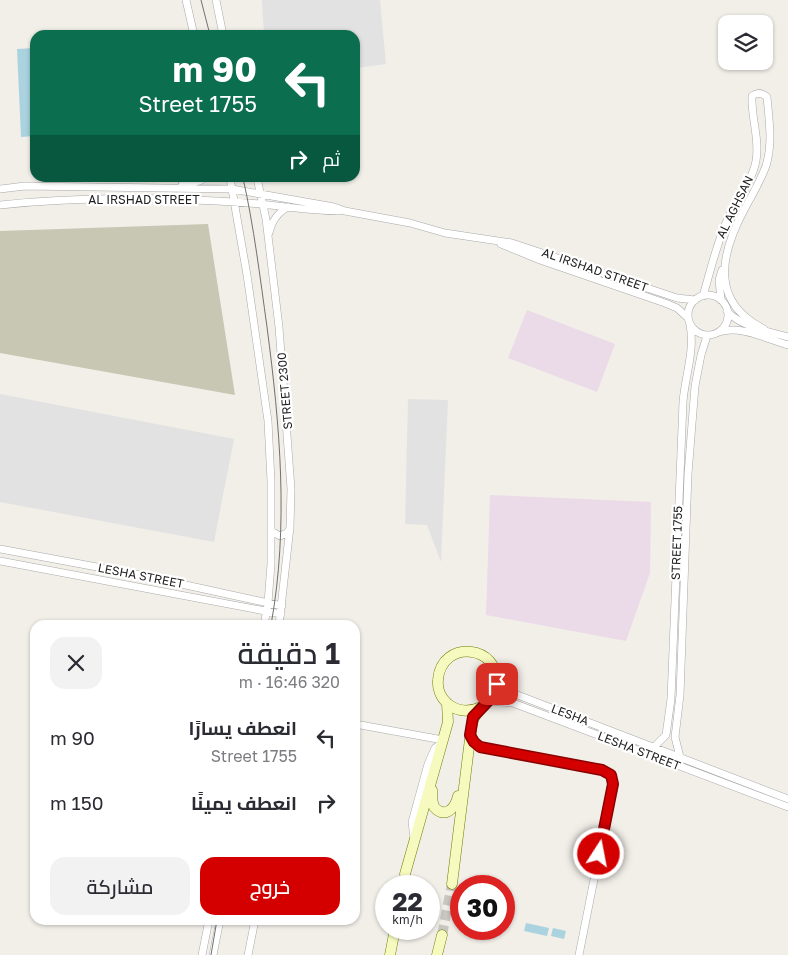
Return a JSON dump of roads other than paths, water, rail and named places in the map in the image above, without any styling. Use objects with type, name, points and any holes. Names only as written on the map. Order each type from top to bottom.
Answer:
[{"type":"street","points":[[186,0],[193,30]]},
{"type":"street","points":[[216,0],[221,30]]},
{"type":"street","name":"AL AGHSAN","points":[[703,296],[720,237],[746,188],[755,164],[757,144],[752,96],[762,94],[767,97],[771,142],[758,187],[743,211],[731,240],[724,271],[725,281],[732,301],[746,318],[764,329]]},
{"type":"street","name":"AL IRSHAD STREET","points":[[170,187],[193,182]]},
{"type":"street","name":"STREET 2300","points":[[231,182],[248,275],[268,421],[272,481],[268,603]]},
{"type":"street","name":"STREET 2300","points":[[258,182],[263,204],[279,327],[291,489],[290,527],[282,606]]},
{"type":"street","name":"AL IRSHAD STREET","points":[[0,189],[25,186],[170,187],[232,189],[261,193],[410,223],[445,233],[524,246],[677,298],[695,300]]},
{"type":"street","name":"AL IRSHAD STREET","points":[[0,205],[63,200],[141,198],[235,202],[345,211]]},
{"type":"street","points":[[268,239],[274,219],[281,211],[288,207]]},
{"type":"street","name":"AL IRSHAD STREET","points":[[494,241],[540,260],[665,303],[676,308],[689,322]]},
{"type":"street","name":"AL AGHSAN","points":[[721,300],[719,280],[726,260]]},
{"type":"street","points":[[788,337],[739,322],[727,311],[721,300],[713,296],[703,296],[695,300],[689,308],[689,322],[699,334],[707,336],[727,330],[736,330],[788,345]]},
{"type":"street","points":[[719,332],[726,323],[727,311]]},
{"type":"street","name":"STREET 1755","points":[[651,755],[654,747],[666,735],[672,699],[684,384],[692,345],[689,322]]},
{"type":"street","name":"STREET 1755","points":[[680,757],[675,737],[680,695],[688,474],[695,386],[707,336]]},
{"type":"street","points":[[271,531],[280,536],[287,534],[290,527]]},
{"type":"street","name":"LESHA STREET","points":[[0,549],[162,580],[282,606]]},
{"type":"street","name":"LESHA STREET","points":[[0,561],[281,614]]},
{"type":"street","points":[[265,620],[268,603]]},
{"type":"street","points":[[280,620],[282,606]]},
{"type":"street","points":[[453,875],[473,717],[485,704],[495,690],[497,677],[492,664],[482,655],[470,651],[457,653],[443,663],[439,672],[439,692],[447,703],[457,709],[469,711],[485,704]]},
{"type":"street","name":"LESHA","points":[[497,677],[514,694],[788,799]]},
{"type":"street","points":[[414,838],[412,822],[448,717],[447,703]]},
{"type":"street","name":"LESHA STREET","points":[[485,704],[513,703],[788,807]]},
{"type":"street","points":[[360,725],[425,736],[440,743]]},
{"type":"street","points":[[470,735],[480,747]]},
{"type":"street","points":[[425,736],[432,742],[440,743]]},
{"type":"street","points":[[440,743],[435,769],[432,803],[436,809],[448,812],[455,806],[465,775]]},
{"type":"street","points":[[469,755],[473,749],[480,747],[602,770],[611,775],[613,784],[579,955]]},
{"type":"street","points":[[405,874],[435,769]]},
{"type":"street","points":[[202,955],[208,925]]},
{"type":"street","points":[[213,955],[219,925]]},
{"type":"street","points":[[248,955],[254,925]]},
{"type":"street","points":[[437,955],[442,935]]},
{"type":"street","points":[[390,955],[393,940]]},
{"type":"water","points":[[30,48],[30,136],[21,137],[17,49]]},
{"type":"water","points":[[526,923],[549,928],[547,936],[524,931]]},
{"type":"water","points":[[553,928],[566,931],[564,939],[551,936]]},
{"type":"tunnel","points":[[442,935],[450,894]]},
{"type":"tram line","points":[[201,0],[209,30]]},
{"type":"tram line","points":[[244,182],[254,233],[267,327],[279,439],[281,476],[280,551],[272,620]]},
{"type":"tram line","points":[[211,955],[216,925]]}]
